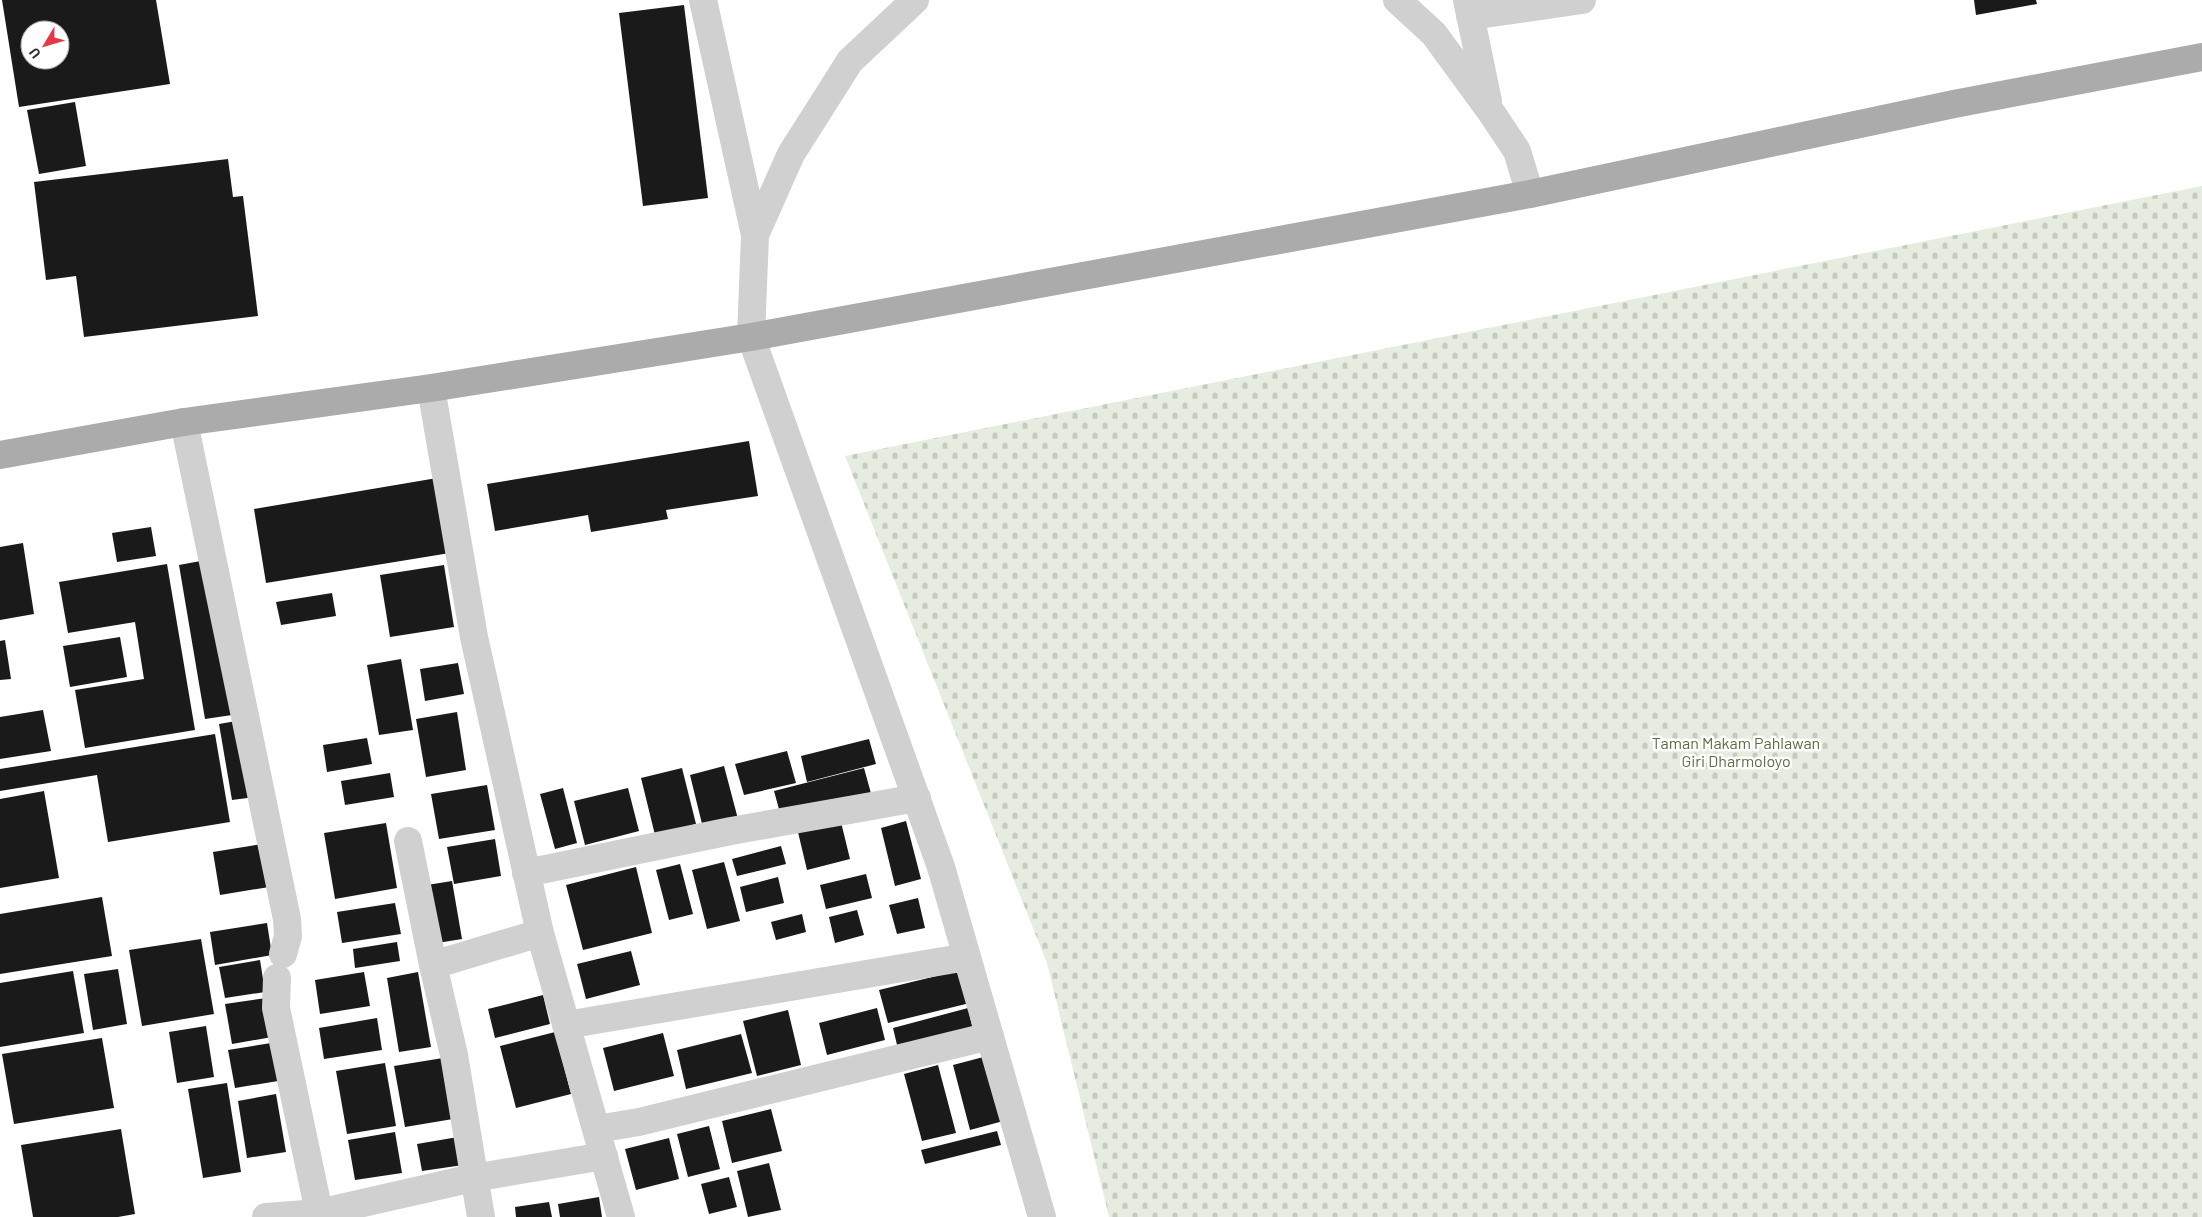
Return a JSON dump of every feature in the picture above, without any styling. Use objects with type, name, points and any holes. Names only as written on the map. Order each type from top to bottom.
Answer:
[{"type":"main road","points":[[0,455],[184,422],[431,388],[751,337],[1530,194],[1954,104],[2202,57]]},
{"type":"street","points":[[703,0],[755,235],[751,337],[941,867],[990,1036],[1036,1216]]},
{"type":"street","points":[[755,235],[791,154],[850,61],[915,0]]},
{"type":"street","points":[[1397,0],[1434,34],[1491,112],[1517,151],[1530,194]]},
{"type":"street","points":[[1491,112],[1469,8],[1582,0]]},
{"type":"street","points":[[431,388],[474,637],[526,873],[540,933],[597,1128],[620,1217]]},
{"type":"street","points":[[184,422],[287,919],[288,936],[280,966],[276,1008],[320,1215]]},
{"type":"street","points":[[526,873],[731,831],[916,798]]},
{"type":"street","points":[[408,841],[462,1100],[473,1178],[481,1217]]},
{"type":"street","points":[[433,966],[540,933]]},
{"type":"street","points":[[566,1024],[967,957]]},
{"type":"street","points":[[597,1128],[639,1122],[990,1036]]},
{"type":"street","points":[[266,1217],[320,1215],[473,1178],[604,1156]]},
{"type":"green space","name":"Taman Makam Pahlawan Giri Dharmoloyo","points":[[2202,186],[2202,1217],[1109,1217],[1047,963],[845,456]]},
{"type":"building","points":[[2,0],[156,0],[170,84],[19,107]]},
{"type":"building","points":[[1974,0],[2036,0],[2037,4],[1976,15]]},
{"type":"building","points":[[684,5],[708,198],[643,206],[619,13]]},
{"type":"building","points":[[75,102],[86,166],[39,174],[27,110]]},
{"type":"building","points":[[228,159],[233,197],[243,196],[258,316],[84,337],[76,276],[46,280],[34,182]]},
{"type":"building","points":[[749,441],[758,496],[666,510],[668,519],[591,532],[588,515],[495,531],[487,484]]},
{"type":"building","points":[[443,477],[456,552],[266,583],[254,509]]},
{"type":"building","points":[[151,527],[156,556],[117,562],[112,533]]},
{"type":"building","points":[[23,543],[34,614],[0,620],[0,547]]},
{"type":"building","points":[[206,560],[232,715],[205,719],[179,565]]},
{"type":"building","points":[[167,564],[195,730],[85,748],[75,690],[144,679],[135,622],[68,633],[59,582]]},
{"type":"building","points":[[444,565],[454,627],[390,637],[380,575]]},
{"type":"building","points":[[332,593],[336,616],[281,625],[276,602]]},
{"type":"building","points":[[120,637],[127,677],[70,687],[63,646]]},
{"type":"building","points":[[5,640],[11,679],[0,680],[0,641]]},
{"type":"building","points":[[401,659],[413,730],[379,735],[367,665]]},
{"type":"building","points":[[458,663],[464,694],[425,701],[420,669]]},
{"type":"building","points":[[43,710],[51,751],[0,759],[0,717]]},
{"type":"building","points":[[457,712],[466,770],[426,777],[416,719]]},
{"type":"building","points":[[242,720],[255,797],[232,800],[219,724]]},
{"type":"building","points":[[215,734],[230,822],[108,842],[97,775],[0,791],[0,769]]},
{"type":"building","points":[[367,738],[372,764],[327,772],[323,745]]},
{"type":"building","points":[[869,739],[876,764],[807,782],[801,756]]},
{"type":"building","points":[[787,751],[796,783],[744,795],[735,764]]},
{"type":"building","points":[[724,766],[738,819],[703,828],[690,775]]},
{"type":"building","points":[[682,768],[696,824],[655,835],[641,778]]},
{"type":"building","points":[[864,768],[872,797],[782,820],[774,791]]},
{"type":"building","points":[[390,773],[394,797],[345,805],[341,781]]},
{"type":"building","points":[[487,785],[495,830],[439,839],[431,794]]},
{"type":"building","points":[[563,788],[577,843],[555,849],[540,794]]},
{"type":"building","points":[[628,788],[639,831],[585,845],[574,801]]},
{"type":"building","points":[[44,791],[59,878],[0,888],[0,799]]},
{"type":"building","points":[[840,818],[850,859],[807,870],[797,828]]},
{"type":"building","points":[[906,821],[921,879],[895,886],[881,828]]},
{"type":"building","points":[[386,823],[397,888],[335,899],[324,833]]},
{"type":"building","points":[[495,839],[501,876],[454,884],[447,847]]},
{"type":"building","points":[[262,844],[269,887],[220,895],[213,852]]},
{"type":"building","points":[[781,846],[786,864],[737,876],[732,859]]},
{"type":"building","points":[[724,862],[740,921],[707,929],[692,870]]},
{"type":"building","points":[[680,864],[693,914],[669,920],[656,870]]},
{"type":"building","points":[[636,867],[652,933],[583,950],[566,885]]},
{"type":"building","points":[[866,874],[872,898],[826,909],[820,885]]},
{"type":"building","points":[[778,877],[784,903],[746,912],[740,887]]},
{"type":"building","points":[[452,881],[462,939],[431,944],[421,886]]},
{"type":"building","points":[[102,897],[112,956],[0,974],[0,914]]},
{"type":"building","points":[[918,898],[925,928],[897,934],[889,905]]},
{"type":"building","points":[[395,903],[401,934],[342,943],[337,912]]},
{"type":"building","points":[[857,910],[864,935],[835,943],[829,917]]},
{"type":"building","points":[[802,914],[806,932],[776,940],[771,922]]},
{"type":"building","points":[[267,923],[272,955],[215,965],[210,932]]},
{"type":"building","points":[[201,939],[214,1014],[142,1026],[129,950]]},
{"type":"building","points":[[397,942],[400,961],[355,968],[353,949]]},
{"type":"building","points":[[631,951],[640,985],[586,999],[577,964]]},
{"type":"building","points":[[260,960],[265,992],[225,998],[219,967]]},
{"type":"building","points":[[118,969],[127,1024],[93,1030],[84,974]]},
{"type":"building","points":[[961,970],[970,1003],[888,1023],[879,990]]},
{"type":"building","points":[[73,971],[84,1033],[0,1047],[0,983]]},
{"type":"building","points":[[364,972],[370,1006],[320,1014],[315,980]]},
{"type":"building","points":[[418,972],[431,1047],[399,1052],[387,978]]},
{"type":"building","points":[[543,995],[550,1024],[495,1038],[488,1009]]},
{"type":"building","points":[[266,998],[272,1037],[232,1044],[225,1004]]},
{"type":"building","points":[[877,1008],[885,1040],[827,1055],[819,1023]]},
{"type":"building","points":[[968,1008],[973,1030],[898,1049],[893,1028]]},
{"type":"building","points":[[788,1010],[801,1065],[757,1076],[743,1021]]},
{"type":"building","points":[[377,1018],[382,1050],[324,1059],[319,1028]]},
{"type":"building","points":[[206,1026],[214,1077],[177,1083],[169,1032]]},
{"type":"building","points":[[555,1032],[571,1094],[516,1108],[500,1046]]},
{"type":"building","points":[[663,1033],[674,1076],[614,1091],[603,1048]]},
{"type":"building","points":[[741,1034],[752,1073],[686,1089],[677,1050]]},
{"type":"building","points":[[102,1038],[114,1108],[14,1124],[2,1054]]},
{"type":"building","points":[[271,1043],[278,1081],[235,1088],[228,1050]]},
{"type":"building","points":[[991,1055],[1007,1120],[970,1130],[953,1065]]},
{"type":"building","points":[[449,1057],[459,1118],[405,1127],[394,1066]]},
{"type":"building","points":[[385,1063],[396,1126],[347,1134],[336,1071]]},
{"type":"building","points":[[938,1065],[956,1133],[922,1141],[904,1074]]},
{"type":"building","points":[[227,1083],[241,1172],[203,1178],[188,1089]]},
{"type":"building","points":[[276,1094],[286,1152],[247,1158],[238,1101]]},
{"type":"building","points":[[771,1109],[782,1151],[732,1163],[722,1121]]},
{"type":"building","points":[[709,1126],[720,1169],[688,1177],[677,1134]]},
{"type":"building","points":[[121,1129],[135,1214],[118,1217],[33,1217],[21,1145]]},
{"type":"building","points":[[997,1131],[1001,1145],[925,1164],[921,1150]]},
{"type":"building","points":[[395,1132],[402,1173],[355,1180],[348,1140]]},
{"type":"building","points":[[458,1137],[463,1165],[422,1171],[417,1144]]},
{"type":"building","points":[[669,1138],[679,1179],[636,1190],[625,1149]]},
{"type":"building","points":[[769,1163],[781,1210],[748,1217],[737,1171]]},
{"type":"building","points":[[729,1177],[737,1207],[709,1214],[701,1184]]},
{"type":"building","points":[[599,1197],[602,1217],[560,1217],[558,1204]]},
{"type":"building","points":[[549,1202],[552,1217],[516,1217],[515,1207]]}]
